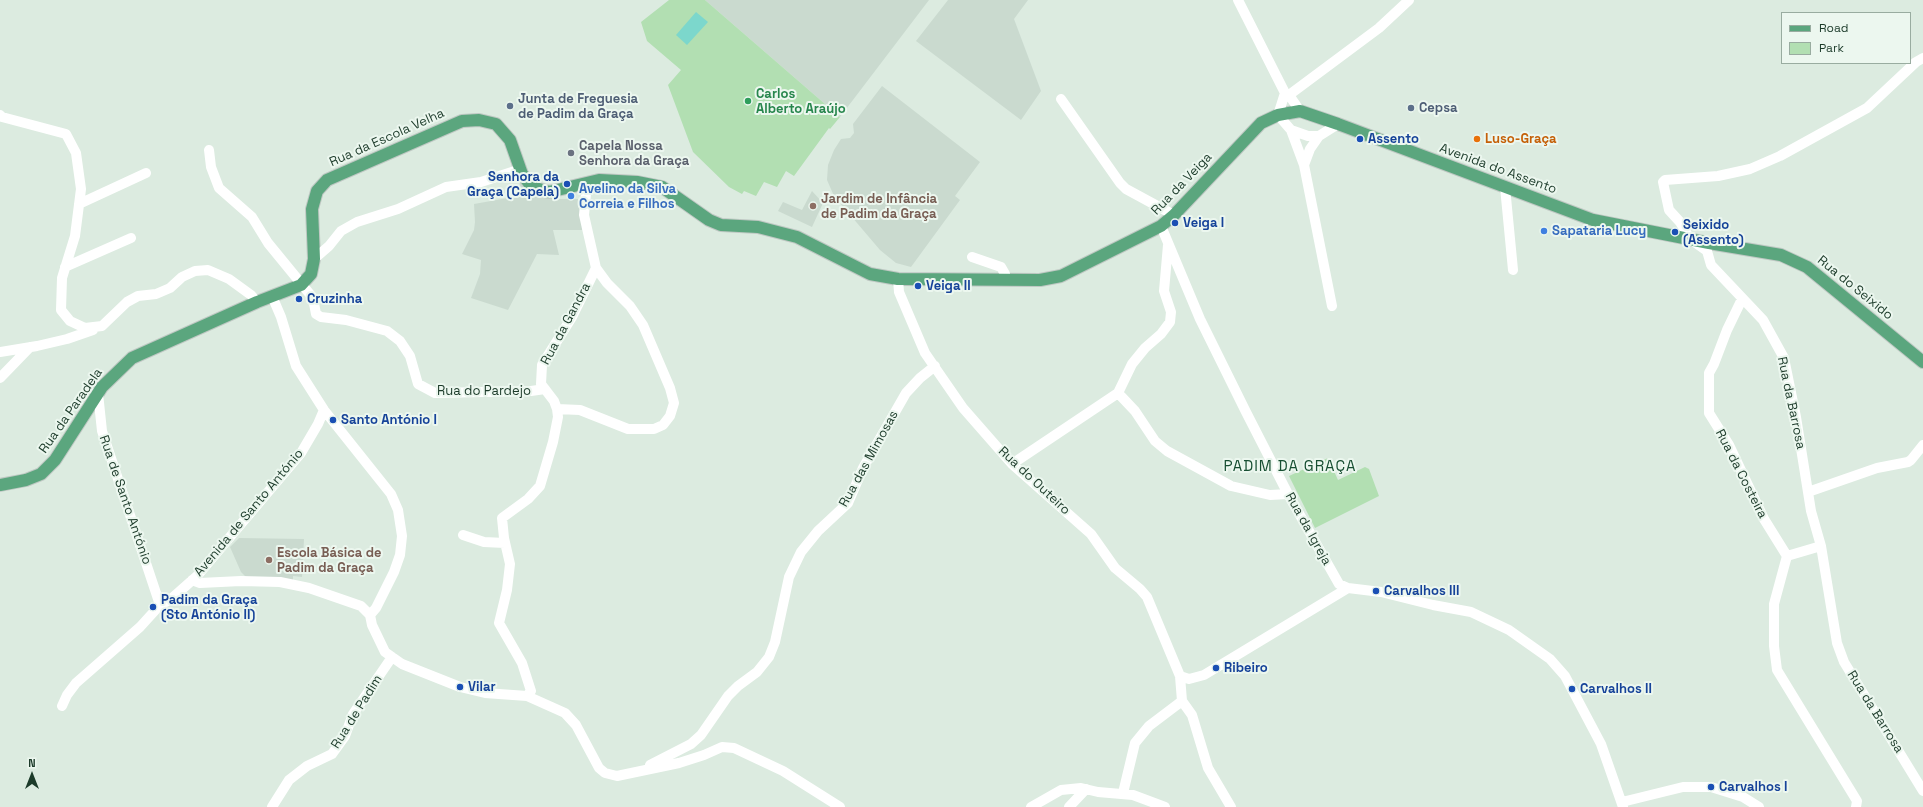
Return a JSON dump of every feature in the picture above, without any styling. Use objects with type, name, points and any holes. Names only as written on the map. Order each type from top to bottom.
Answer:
[{"type":"main road","name":"Avenida do Assento","points":[[1300,111],[1593,220],[1690,239]]},
{"type":"main road","name":"Rua da Veiga","points":[[587,183],[599,180],[637,182],[662,187],[709,220],[721,225],[758,227],[797,237],[870,274],[898,278],[1040,280],[1061,276],[1161,226],[1174,215],[1261,123],[1278,115],[1300,111]]},
{"type":"main road","name":"Rua da Escola Velha","points":[[301,285],[311,274],[314,259],[312,208],[317,191],[327,180],[462,121],[479,120],[496,124],[510,140],[521,169],[532,187],[549,192],[587,183]]},
{"type":"main road","name":"Rua do Seixido","points":[[1690,239],[1781,255],[1807,267],[1923,362]]},
{"type":"main road","name":"Rua da Paradela","points":[[0,485],[26,480],[41,474],[55,460],[98,394],[114,374],[132,358],[257,302],[301,285]]},
{"type":"street","points":[[1238,0],[1287,94],[1300,111]]},
{"type":"street","points":[[1332,306],[1304,164],[1291,130],[1278,115],[1287,94],[1379,28],[1409,0]]},
{"type":"street","name":"Rua da Barrosa","points":[[1923,58],[1916,62],[1867,108],[1780,156],[1750,169],[1718,176],[1665,180],[1663,182],[1663,189],[1670,210],[1680,222],[1690,239],[1707,251],[1711,265],[1763,320],[1784,358],[1837,643],[1844,662],[1923,791]]},
{"type":"street","points":[[1061,99],[1120,183],[1126,189],[1174,215]]},
{"type":"street","points":[[0,115],[2,118],[66,134],[76,153],[81,189],[75,236],[62,278],[61,310],[70,321],[85,328],[102,326]]},
{"type":"street","points":[[1304,164],[1310,149],[1319,136],[1338,124]]},
{"type":"street","points":[[1291,130],[1308,136],[1319,136]]},
{"type":"street","points":[[209,150],[211,167],[219,188],[252,217],[268,243],[301,285]]},
{"type":"street","points":[[314,259],[329,246],[341,231],[356,222],[398,208],[446,187],[481,182],[521,169]]},
{"type":"street","points":[[79,204],[146,173]]},
{"type":"street","name":"Rua da Gandra","points":[[557,409],[554,401],[541,384],[542,365],[572,317],[596,268],[584,215],[587,183]]},
{"type":"street","points":[[1505,187],[1513,270]]},
{"type":"street","name":"Rua da Igreja","points":[[1161,226],[1200,319],[1288,494],[1339,584],[1348,588]]},
{"type":"street","points":[[65,267],[131,238]]},
{"type":"street","points":[[1012,464],[1118,393],[1132,364],[1144,348],[1161,334],[1170,322],[1171,312],[1164,291],[1168,243]]},
{"type":"street","points":[[972,258],[1001,267],[1005,274],[1006,280]]},
{"type":"street","points":[[527,696],[531,691],[522,663],[499,623],[507,590],[510,564],[505,543],[502,518],[528,499],[540,486],[553,442],[558,417],[557,409],[580,410],[628,429],[654,429],[664,425],[670,416],[674,403],[670,388],[643,325],[630,306],[607,284],[596,268]]},
{"type":"street","points":[[0,352],[67,339],[102,326],[127,302],[138,296],[156,294],[170,288],[182,277],[195,271],[208,270],[229,279],[251,295],[257,302]]},
{"type":"street","name":"Rua do Outeiro","points":[[898,278],[899,292],[919,334],[925,353],[963,408],[1012,464],[1092,534],[1115,568],[1144,593],[1153,609],[1180,676],[1182,701]]},
{"type":"street","name":"Rua do Pardejo","points":[[301,285],[313,298],[316,314],[321,317],[346,320],[387,331],[400,342],[410,356],[418,384],[435,392],[531,391],[545,389]]},
{"type":"street","points":[[272,296],[281,317],[296,366],[324,410],[391,494],[398,510],[402,536],[400,554],[394,572],[380,597],[376,608],[370,615]]},
{"type":"street","name":"Rua da Costeira","points":[[1742,299],[1726,330],[1714,364],[1709,373],[1709,413],[1729,446],[1764,519],[1787,556]]},
{"type":"street","points":[[0,378],[30,347]]},
{"type":"street","name":"Rua das Mimosas","points":[[639,771],[691,744],[701,735],[728,696],[738,686],[757,672],[769,657],[775,642],[789,576],[801,552],[818,531],[848,503],[863,468],[906,393],[920,378],[935,366]]},
{"type":"street","points":[[1118,393],[1135,411],[1154,441],[1167,451],[1231,486],[1270,495],[1288,494]]},
{"type":"street","name":"Rua de Santo António","points":[[98,394],[102,431],[160,605]]},
{"type":"street","name":"Avenida de Santo António","points":[[62,706],[67,694],[76,683],[140,627],[160,605],[171,599],[192,580],[301,453],[318,424],[324,410]]},
{"type":"street","points":[[1808,492],[1876,468],[1908,462],[1923,445]]},
{"type":"street","points":[[464,535],[484,542],[505,543]]},
{"type":"street","points":[[1820,546],[1787,556],[1774,604],[1774,646],[1777,670],[1796,704],[1857,801],[1856,807]]},
{"type":"street","points":[[192,580],[200,583],[241,581],[280,582],[309,588],[361,606],[370,615],[372,625],[385,652],[402,664],[460,687],[491,694],[527,696],[565,713],[576,725],[598,768],[605,773],[617,776],[679,763],[704,755],[722,747],[734,748],[783,771],[840,807]]},
{"type":"street","points":[[1180,676],[1189,679],[1204,675],[1348,588],[1381,592],[1433,605],[1471,612],[1509,630],[1550,659],[1565,676],[1601,744],[1622,804],[1683,787],[1711,787],[1743,797],[1759,807]]},
{"type":"street","name":"Rua de Padim","points":[[272,807],[289,780],[307,766],[332,754],[345,736],[353,714],[392,657]]},
{"type":"street","points":[[1122,793],[1135,743],[1149,726],[1182,701],[1192,715],[1208,768],[1231,807]]},
{"type":"street","points":[[1069,807],[1086,789]]},
{"type":"street","points":[[1031,807],[1061,790],[1086,789],[1098,792],[1133,795],[1165,807]]},
{"type":"shaded area","points":[[705,0],[929,0],[840,117]]},
{"type":"shaded area","points":[[948,0],[1028,0],[1014,19],[1041,91],[1021,120],[916,41]]},
{"type":"shaded area","points":[[882,86],[980,162],[955,196],[960,200],[911,267],[896,263],[880,250],[834,196],[827,180],[828,165],[834,150],[841,139],[850,138],[854,133],[853,124]]},
{"type":"shaded area","points":[[520,179],[558,199],[581,199],[582,230],[553,230],[559,255],[537,254],[508,310],[471,298],[480,274],[481,260],[462,254],[474,230],[474,204],[519,196]]},
{"type":"shaded area","name":"Jardim de Infância de Padim da Graça","points":[[812,191],[823,203],[812,227],[778,211],[783,202],[802,210]]},
{"type":"shaded area","name":"Escola Básica de Padim da Graça","points":[[239,538],[304,539],[302,577],[293,576],[293,581],[249,578],[245,576],[241,572],[230,547]]},
{"type":"green space","name":"Carlos Alberto Araújo","points":[[669,0],[705,0],[840,117],[830,129],[829,128],[794,176],[786,171],[777,187],[764,182],[756,196],[744,191],[742,194],[729,187],[693,152],[668,85],[681,70],[647,41],[641,22]]},
{"type":"green space","points":[[1328,458],[1338,480],[1365,467],[1369,469],[1379,496],[1315,528],[1289,476]]},
{"type":"water","points":[[696,12],[708,22],[687,45],[676,35]]},
{"type":"place","name":"Carlos Alberto Araújo","points":[[748,101]]},
{"type":"place","name":"Junta de Freguesia de Padim da Graça","points":[[510,106]]},
{"type":"place","name":"Cepsa","points":[[1411,108]]},
{"type":"place","name":"Assento","points":[[1360,139]]},
{"type":"place","name":"Luso-Graça","points":[[1477,139]]},
{"type":"place","name":"Capela Nossa Senhora da Graça","points":[[571,153]]},
{"type":"place","name":"Senhora da Graça (Capela)","points":[[567,184]]},
{"type":"place","name":"Avelino da Silva Correia e Filhos","points":[[571,196]]},
{"type":"place","name":"Jardim de Infância de Padim da Graça","points":[[813,206]]},
{"type":"place","name":"Veiga I","points":[[1175,223]]},
{"type":"place","name":"Sapataria Lucy","points":[[1544,231]]},
{"type":"place","name":"Seixido (Assento)","points":[[1675,232]]},
{"type":"place","name":"Veiga II","points":[[918,286]]},
{"type":"place","name":"Cruzinha","points":[[299,299]]},
{"type":"place","name":"Santo António I","points":[[333,420]]},
{"type":"place","name":"Escola Básica de Padim da Graça","points":[[269,560]]},
{"type":"place","name":"Carvalhos III","points":[[1376,591]]},
{"type":"place","name":"Padim da Graça (Sto António II)","points":[[153,607]]},
{"type":"place","name":"Ribeiro","points":[[1216,668]]},
{"type":"place","name":"Vilar","points":[[460,687]]},
{"type":"place","name":"Carvalhos II","points":[[1572,689]]},
{"type":"place","name":"Carvalhos I","points":[[1711,787]]},
{"type":"district","name":"PADIM DA GRAÇA","points":[[1290,467]]}]
